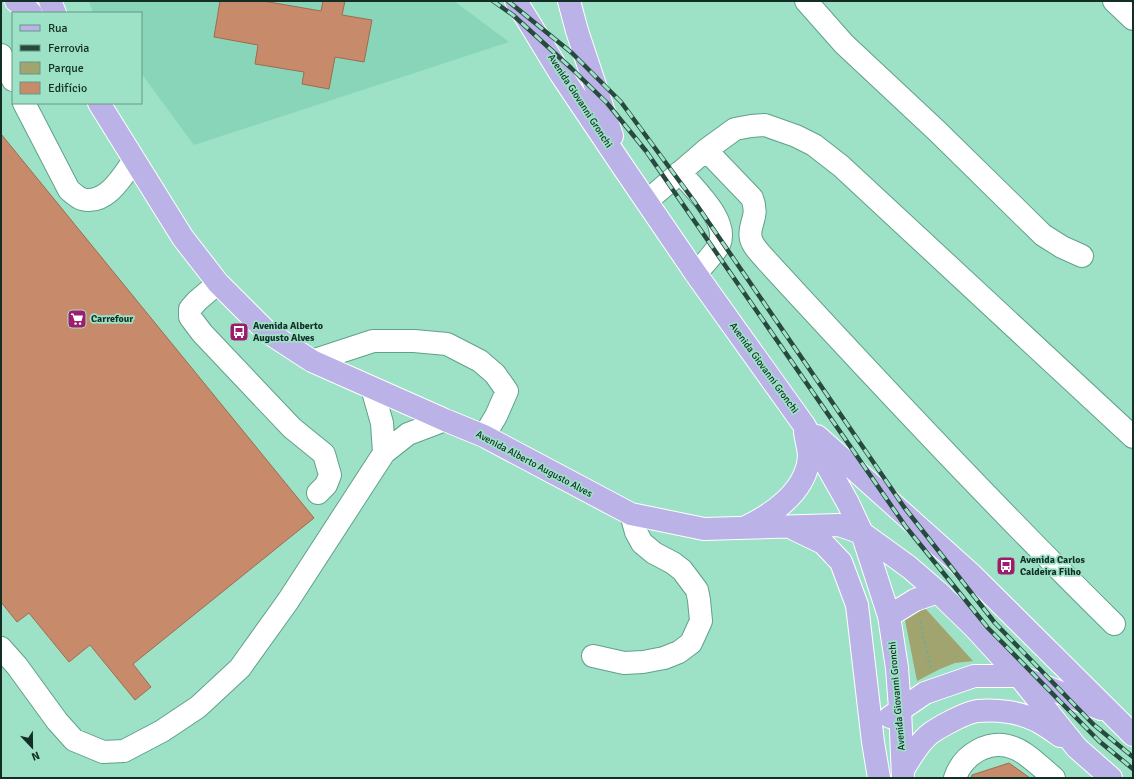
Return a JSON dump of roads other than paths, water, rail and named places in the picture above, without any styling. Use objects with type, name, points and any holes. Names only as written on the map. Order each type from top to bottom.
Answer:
[{"type":"main road","points":[[16,1],[30,12]]},
{"type":"main road","points":[[50,1],[55,12]]},
{"type":"main road","name":"Avenida Giovanni Gronchi","points":[[516,1],[560,72],[621,164],[696,274],[804,425],[848,503],[862,533],[889,616],[897,668],[903,774]]},
{"type":"main road","points":[[569,1],[577,31],[621,164]]},
{"type":"main road","name":"Avenida Alberto Augusto Alves","points":[[100,104],[183,238],[218,283],[266,331],[312,361],[484,436],[553,474],[631,514],[704,529],[839,526],[862,533]]},
{"type":"main road","points":[[741,529],[761,520],[784,502],[798,488],[804,476],[809,456],[804,425]]},
{"type":"main road","points":[[804,425],[972,576],[1133,735]]},
{"type":"main road","points":[[789,527],[823,543],[840,562],[857,605],[873,742],[879,778]]},
{"type":"main road","points":[[862,533],[909,567],[938,592],[974,627],[1019,676],[1077,748]]},
{"type":"main road","points":[[889,616],[915,600],[938,592]]},
{"type":"main road","points":[[873,742],[881,725],[900,709],[925,693],[974,676],[1019,676],[1071,698],[1108,711]]},
{"type":"main road","points":[[903,774],[915,751],[930,734],[950,722],[976,712],[998,711],[1014,713],[1037,720],[1077,748],[1111,778]]},
{"type":"lane","points":[[806,1],[844,44],[937,131],[1043,235],[1062,247],[1082,256]]},
{"type":"lane","points":[[1114,1],[1133,19]]},
{"type":"lane","points":[[1,55],[12,78]]},
{"type":"lane","points":[[25,104],[69,190],[82,199],[94,199],[108,193],[121,180],[134,160]]},
{"type":"lane","points":[[647,201],[706,150],[735,129],[765,125],[796,136],[814,145],[841,166],[1133,437]]},
{"type":"lane","points":[[706,150],[752,198],[756,213],[750,238],[754,246],[766,260],[885,390],[1032,543],[1114,624]]},
{"type":"lane","points":[[680,172],[711,209],[719,222],[721,232],[719,244],[696,274]]},
{"type":"lane","points":[[218,283],[190,309],[190,317],[202,333],[292,428],[324,454],[330,475],[326,486],[318,493]]},
{"type":"lane","points":[[312,361],[373,341],[414,341],[447,344],[480,361],[495,374],[507,391],[496,416],[484,436]]},
{"type":"lane","points":[[372,388],[382,423],[384,454]]},
{"type":"lane","points":[[1,648],[17,666],[57,721],[74,740],[103,752],[124,751],[130,748],[162,731],[198,707],[240,668],[288,601],[384,454],[408,434],[445,420]]},
{"type":"lane","points":[[593,656],[624,663],[643,662],[664,658],[679,652],[691,642],[701,621],[697,590],[682,570],[673,563],[654,554],[642,543],[636,532],[631,514]]},
{"type":"lane","points":[[955,778],[958,769],[965,760],[977,750],[1000,744],[1016,748],[1054,778]]},
{"type":"railway","points":[[493,1],[513,15],[607,103],[646,151],[906,527],[988,628],[1099,741],[1133,769]]},
{"type":"railway","points":[[508,1],[572,53],[621,102],[694,201],[904,507],[995,623],[1093,724],[1133,757]]},
{"type":"place","name":"Carrefour","points":[[77,319]]},
{"type":"place","name":"Avenida Alberto Augusto Alves","points":[[239,332]]},
{"type":"place","name":"Avenida Carlos Caldeira Filho","points":[[1006,566]]}]
